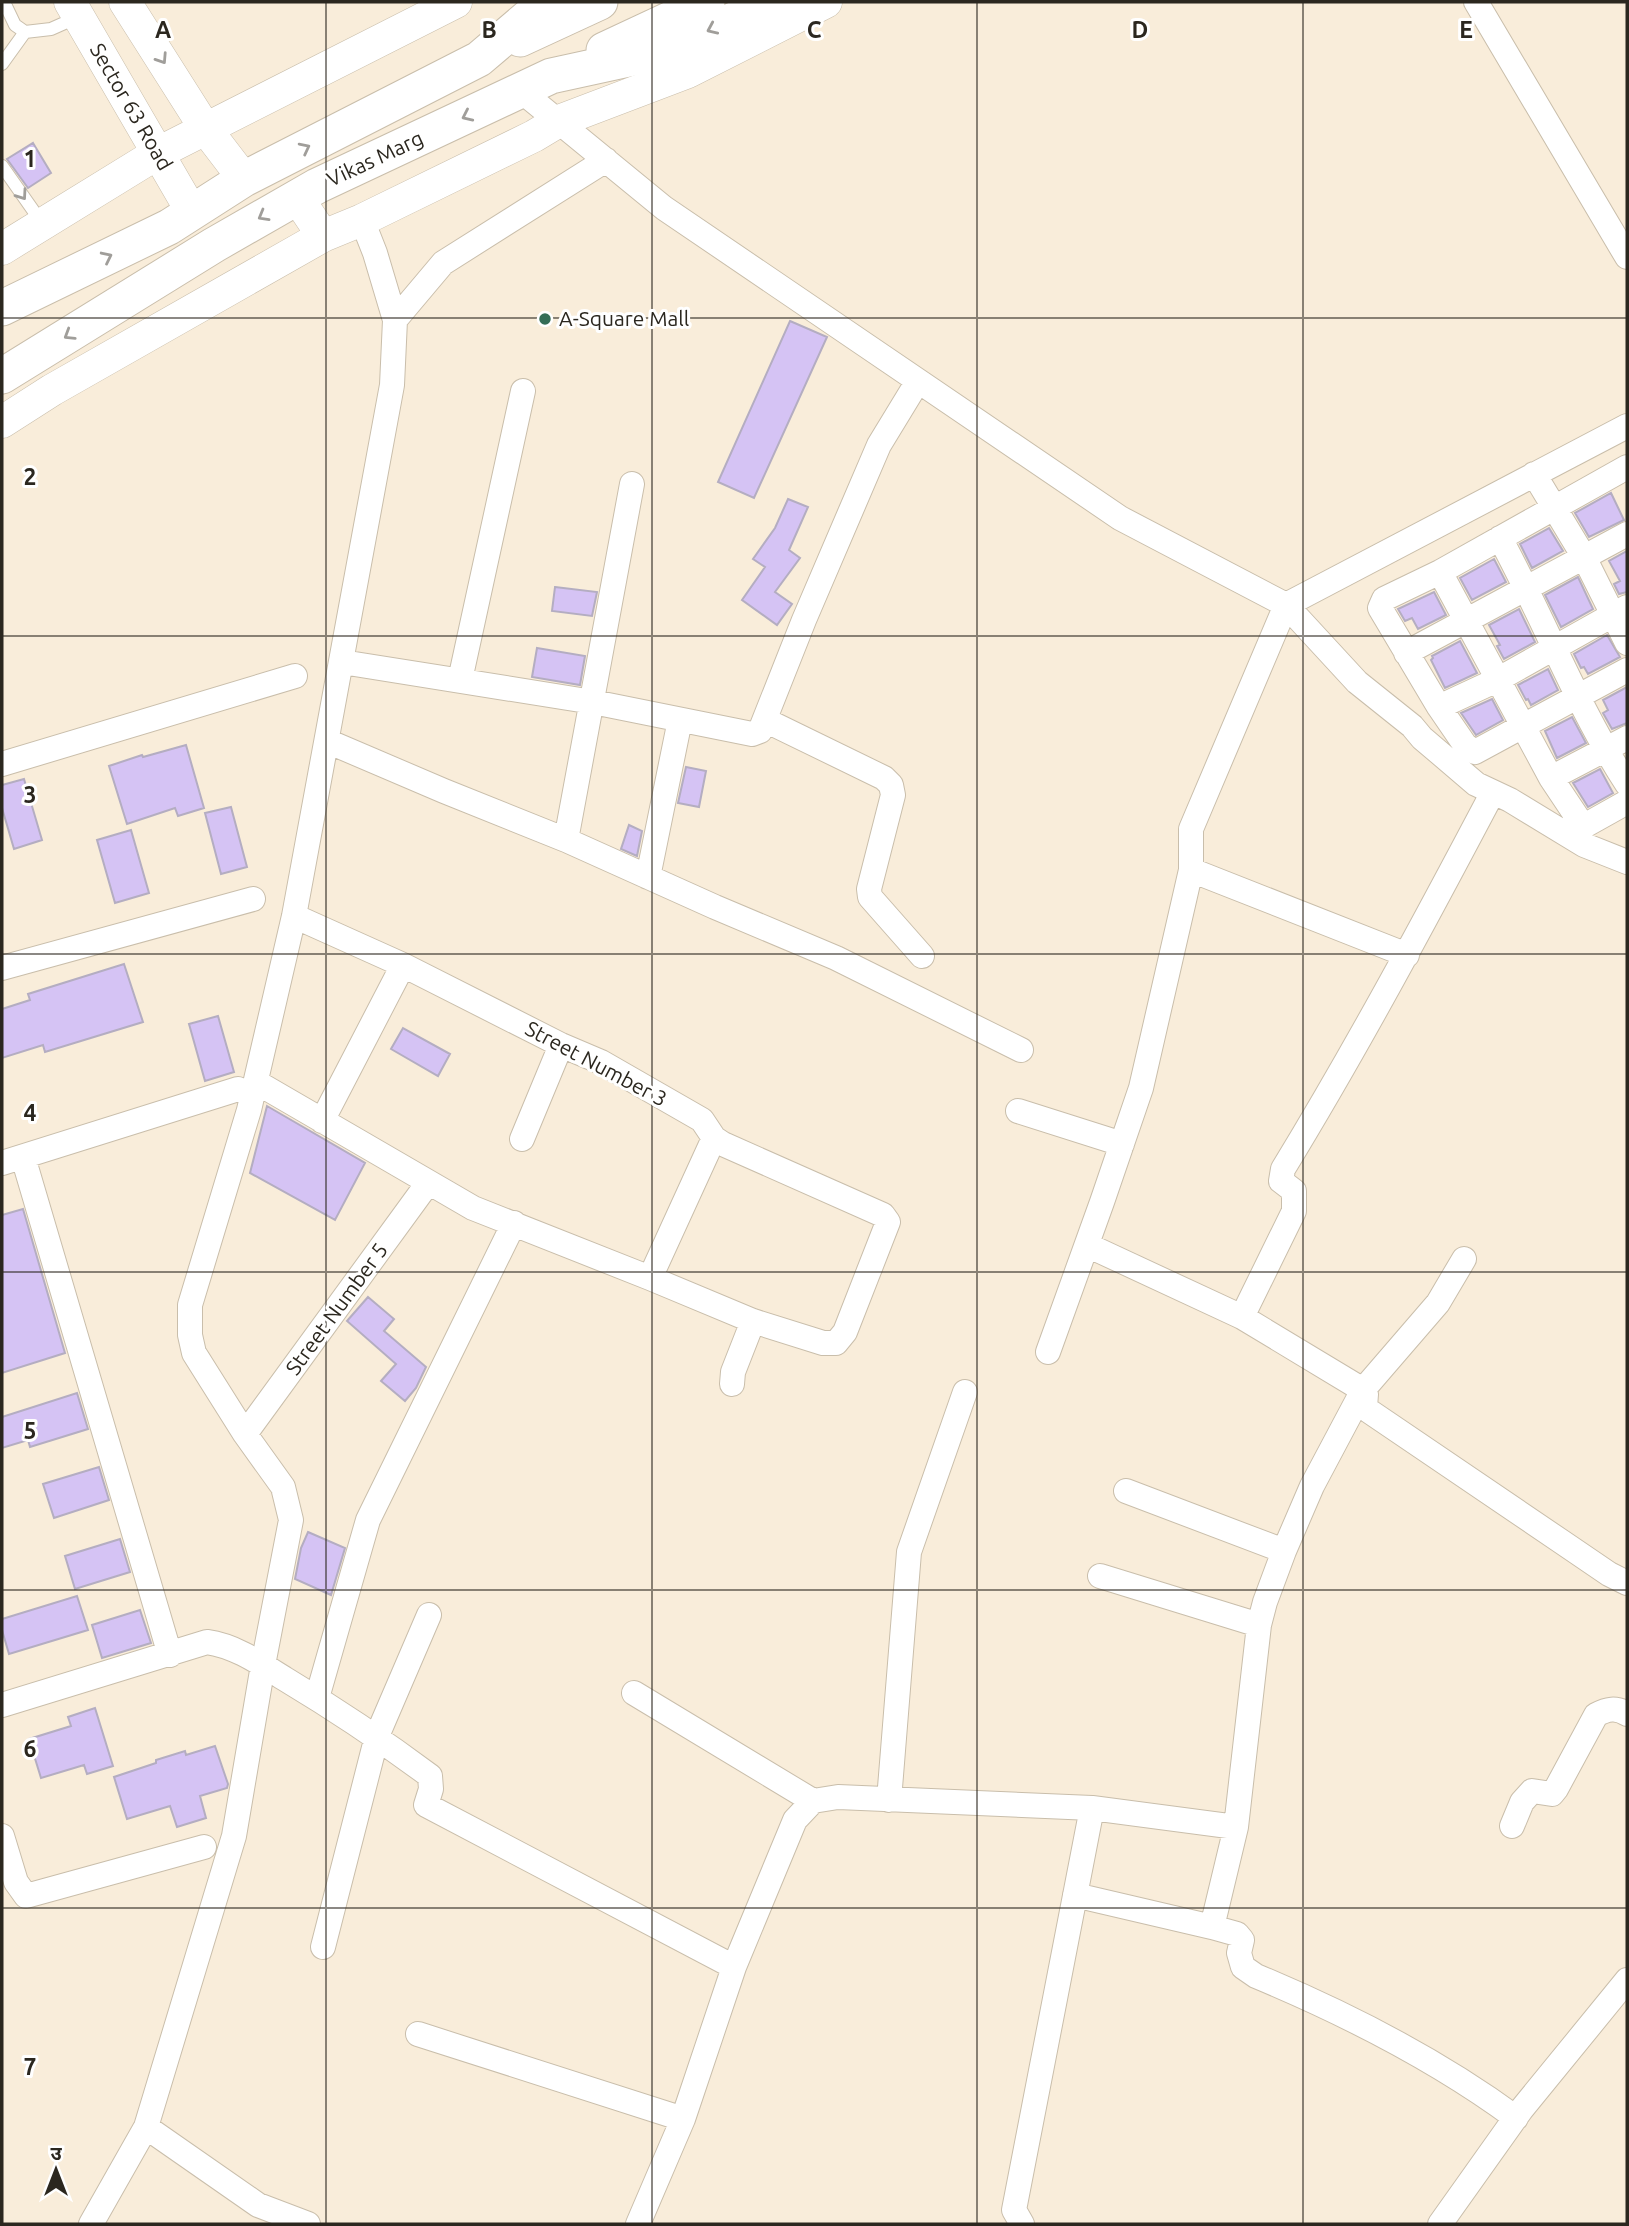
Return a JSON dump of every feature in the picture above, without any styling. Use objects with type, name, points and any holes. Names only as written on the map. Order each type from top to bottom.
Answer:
[{"type":"main road","name":"Vikas Marg","points":[[2,309],[169,227],[244,179],[479,59],[546,2]]},
{"type":"main road","points":[[479,59],[600,2]]},
{"type":"main road","points":[[535,83],[707,2]]},
{"type":"main road","name":"Vikas Marg","points":[[2,376],[297,197],[535,83],[661,52],[774,2]]},
{"type":"street","points":[[125,2],[205,128],[244,179]]},
{"type":"street","points":[[2,249],[158,153],[456,2]]},
{"type":"street","points":[[2,422],[52,390],[323,236],[362,220],[534,136],[559,121],[688,72],[826,2]]},
{"type":"street","points":[[1476,2],[1627,257]]},
{"type":"street","name":"Sector 63 Road","points":[[75,9],[192,212]]},
{"type":"street","points":[[535,83],[559,121],[664,208],[1120,518],[1286,605],[1357,682],[1412,726],[1422,738],[1476,784],[1510,800],[1584,845],[1627,862]]},
{"type":"street","points":[[395,320],[443,263],[606,160]]},
{"type":"street","points":[[297,197],[323,236]]},
{"type":"street","points":[[91,2224],[146,2127],[234,1836],[263,1665],[292,1520],[283,1487],[194,1353],[190,1335],[190,1305],[294,916],[392,385],[395,320],[362,220]]},
{"type":"street","points":[[342,662],[593,702],[752,734],[760,731],[879,445],[918,381]]},
{"type":"street","points":[[460,680],[523,391]]},
{"type":"street","points":[[1048,1352],[1140,1088],[1191,870],[1191,829],[1286,605],[1627,426]]},
{"type":"street","points":[[1534,474],[1620,611],[1627,643]]},
{"type":"street","points":[[1625,475],[1555,508],[1440,572],[1384,599],[1380,608],[1439,707],[1465,745],[1475,752],[1627,670]]},
{"type":"street","points":[[566,840],[632,484]]},
{"type":"street","points":[[1406,653],[1627,534]]},
{"type":"street","points":[[1500,538],[1605,750],[1627,784]]},
{"type":"street","points":[[1440,572],[1551,778],[1581,823],[1586,825],[1627,802]]},
{"type":"street","points":[[1439,707],[1497,680],[1620,611]]},
{"type":"street","points":[[2,764],[295,676]]},
{"type":"street","points":[[648,877],[680,720]]},
{"type":"street","points":[[765,720],[884,778],[891,785],[892,795],[869,889],[870,897],[922,956]]},
{"type":"street","points":[[1551,778],[1627,738]]},
{"type":"street","points":[[327,741],[444,792],[566,840],[836,958],[1021,1050]]},
{"type":"street","points":[[1242,1317],[1294,1211],[1294,1191],[1281,1181],[1283,1169],[1407,955],[1493,792]]},
{"type":"street","points":[[1191,870],[1407,955]]},
{"type":"street","points":[[2,968],[253,899]]},
{"type":"street","name":"Street Number 3","points":[[294,916],[403,965],[561,1045],[601,1062],[702,1120],[714,1138],[723,1144],[883,1215],[888,1222],[845,1332],[836,1343],[823,1343],[753,1321]]},
{"type":"street","points":[[322,1121],[403,965]]},
{"type":"street","points":[[522,1139],[561,1045]]},
{"type":"street","points":[[170,1655],[13,1160],[247,1085],[322,1121],[473,1208],[753,1321],[733,1372],[732,1384]]},
{"type":"street","points":[[1018,1111],[1122,1144]]},
{"type":"street","points":[[650,1278],[714,1138]]},
{"type":"street","name":"Street Number 5","points":[[246,1434],[428,1183]]},
{"type":"street","points":[[317,1698],[368,1520],[514,1223]]},
{"type":"street","points":[[1087,1245],[1242,1317],[1363,1390],[1366,1394],[1365,1407],[1369,1411],[1571,1549],[1627,1583]]},
{"type":"street","points":[[1212,1927],[1236,1827],[1259,1625],[1284,1551],[1312,1486],[1363,1390],[1438,1303],[1464,1259]]},
{"type":"street","points":[[890,1800],[909,1552],[965,1392]]},
{"type":"street","points":[[1126,1491],[1284,1551]]},
{"type":"street","points":[[1100,1576],[1259,1625]]},
{"type":"street","points":[[323,1947],[377,1736],[429,1615]]},
{"type":"street","points":[[2,1705],[208,1642],[223,1644],[263,1665],[377,1736],[430,1776],[431,1789],[426,1805],[734,1967]]},
{"type":"street","points":[[634,1693],[813,1801]]},
{"type":"street","points":[[1511,1826],[1522,1802],[1532,1791],[1552,1794],[1556,1789],[1595,1715],[1607,1709],[1621,1710],[1627,1714]]},
{"type":"street","points":[[638,2224],[682,2119],[734,1967],[795,1820],[813,1801],[838,1797],[1092,1808],[1236,1827]]},
{"type":"street","points":[[1022,2224],[1014,2210],[1092,1808]]},
{"type":"street","points":[[2,1836],[16,1882],[26,1896],[204,1847]]},
{"type":"street","points":[[1075,1895],[1237,1934],[1242,1940],[1239,1953],[1243,1967],[1256,1976],[1402,2045],[1472,2086],[1516,2118]]},
{"type":"street","points":[[1440,2224],[1516,2118],[1627,1980]]},
{"type":"street","points":[[418,2034],[682,2119]]},
{"type":"street","points":[[146,2127],[258,2205],[309,2224]]},
{"type":"lane","points":[[4,2],[15,25],[25,32],[51,29],[75,9]]},
{"type":"lane","points":[[2,64],[25,32]]},
{"type":"lane","points":[[2,166],[43,224]]},
{"type":"building","points":[[33,143],[51,173],[28,188],[7,159]]},
{"type":"building","points":[[790,321],[827,337],[754,498],[718,482]]},
{"type":"building","points":[[1611,493],[1624,520],[1589,537],[1575,513]]},
{"type":"building","points":[[788,499],[808,507],[789,550],[800,558],[775,592],[792,604],[777,625],[742,600],[765,567],[753,559],[775,528]]},
{"type":"building","points":[[1549,528],[1563,551],[1532,568],[1520,544]]},
{"type":"building","points":[[1627,551],[1627,592],[1619,594],[1614,584],[1620,581],[1609,561]]},
{"type":"building","points":[[1494,559],[1506,582],[1472,600],[1460,578]]},
{"type":"building","points":[[1578,577],[1593,609],[1561,627],[1545,595]]},
{"type":"building","points":[[555,587],[597,592],[592,616],[552,611]]},
{"type":"building","points":[[1434,592],[1446,615],[1418,629],[1412,618],[1405,621],[1398,609]]},
{"type":"building","points":[[1519,609],[1535,642],[1504,659],[1489,625]]},
{"type":"building","points":[[1607,635],[1620,657],[1588,674],[1584,667],[1581,668],[1574,654]]},
{"type":"building","points":[[1460,641],[1477,673],[1445,688],[1431,660],[1432,656]]},
{"type":"building","points":[[537,648],[585,656],[580,685],[532,677]]},
{"type":"building","points":[[1548,669],[1558,690],[1531,705],[1518,685]]},
{"type":"building","points":[[1627,687],[1627,723],[1612,729],[1603,713],[1608,710],[1603,700]]},
{"type":"building","points":[[1492,699],[1503,720],[1476,735],[1461,713]]},
{"type":"building","points":[[1572,717],[1586,743],[1557,758],[1545,731]]},
{"type":"building","points":[[186,745],[204,808],[178,816],[175,808],[127,824],[109,766]]},
{"type":"building","points":[[686,767],[706,771],[699,807],[678,803]]},
{"type":"building","points":[[1600,769],[1613,793],[1588,807],[1573,783]]},
{"type":"building","points":[[24,779],[42,840],[14,849],[2,808],[2,785]]},
{"type":"building","points":[[231,807],[247,867],[221,874],[205,813]]},
{"type":"building","points":[[629,825],[642,831],[637,856],[621,849]]},
{"type":"building","points":[[131,830],[149,893],[115,903],[97,840]]},
{"type":"building","points":[[124,964],[143,1022],[45,1052],[43,1045],[2,1058],[2,1009],[30,1000],[28,994]]},
{"type":"building","points":[[218,1016],[234,1072],[205,1081],[189,1024]]},
{"type":"building","points":[[403,1028],[450,1054],[438,1076],[391,1049]]},
{"type":"building","points":[[267,1106],[365,1163],[335,1220],[250,1173]]},
{"type":"building","points":[[23,1209],[65,1353],[2,1373],[2,1215]]},
{"type":"building","points":[[368,1297],[394,1319],[384,1331],[426,1367],[416,1388],[405,1401],[381,1381],[396,1364],[347,1321]]},
{"type":"building","points":[[77,1393],[88,1429],[30,1447],[28,1440],[2,1448],[2,1417]]},
{"type":"building","points":[[99,1467],[109,1500],[54,1518],[43,1484]]},
{"type":"building","points":[[308,1532],[345,1548],[331,1595],[295,1579],[301,1548]]},
{"type":"building","points":[[120,1539],[130,1572],[75,1589],[65,1556]]},
{"type":"building","points":[[77,1596],[88,1630],[9,1654],[2,1630],[2,1619]]},
{"type":"building","points":[[140,1610],[151,1643],[102,1658],[92,1625]]},
{"type":"building","points":[[95,1708],[113,1766],[87,1774],[84,1765],[41,1778],[29,1739],[71,1726],[68,1717]]},
{"type":"building","points":[[215,1746],[228,1784],[227,1788],[200,1796],[206,1818],[177,1827],[170,1806],[127,1819],[114,1777],[185,1751],[186,1755]]},
{"type":"place","name":"A-Square Mall","points":[[545,319]]}]
